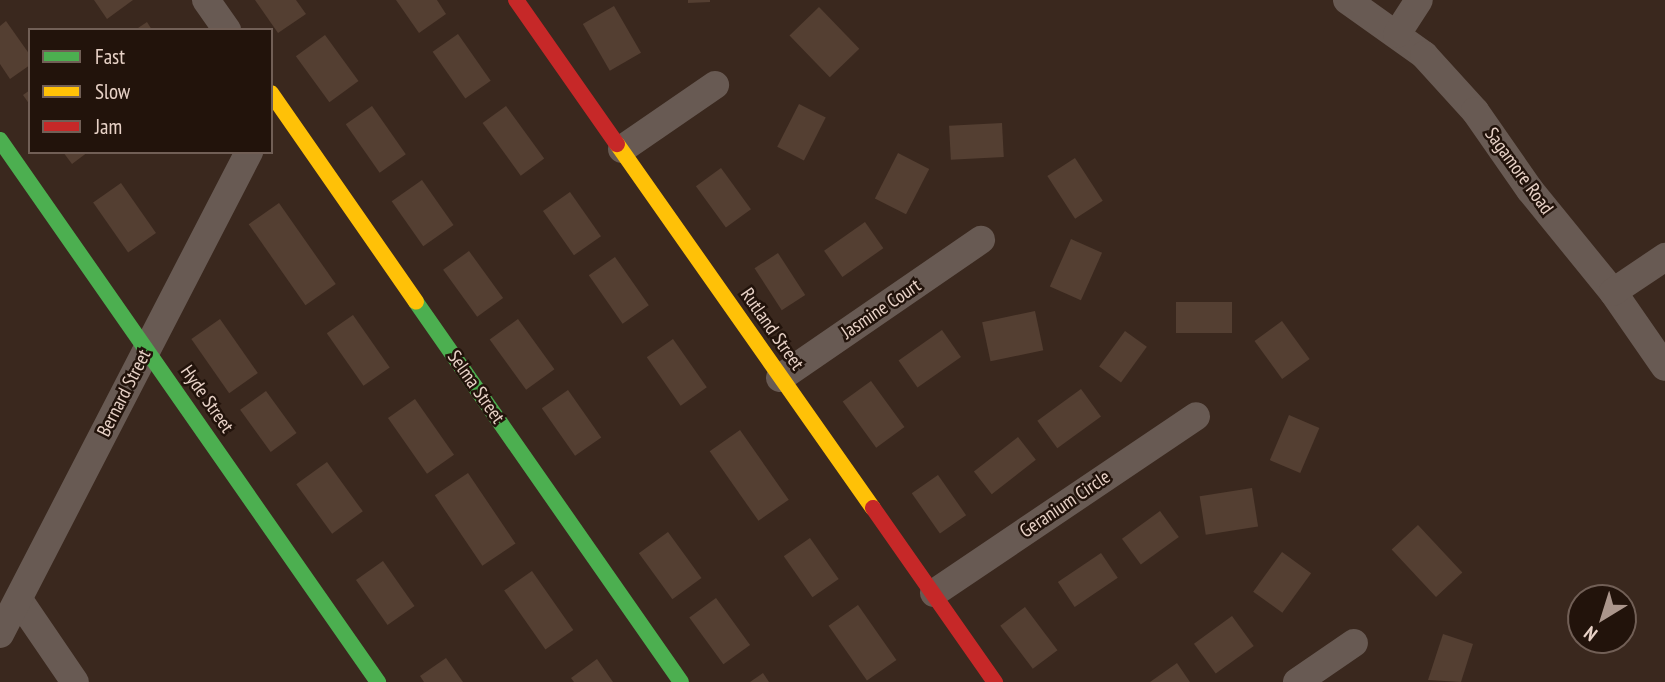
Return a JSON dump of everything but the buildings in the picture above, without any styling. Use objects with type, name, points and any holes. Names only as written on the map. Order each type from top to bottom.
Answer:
[{"type":"street","points":[[206,0],[226,28]]},
{"type":"street","name":"Rutland Street","points":[[516,0],[995,682]]},
{"type":"street","name":"Sagamore Road","points":[[1347,0],[1424,55],[1475,111],[1530,190],[1613,292],[1665,367]]},
{"type":"street","points":[[1397,34],[1419,0]]},
{"type":"street","points":[[622,149],[715,85]]},
{"type":"street","name":"Selma Street","points":[[273,101],[681,682]]},
{"type":"street","name":"Hyde Street","points":[[0,140],[379,682]]},
{"type":"street","name":"Bernard Street","points":[[0,634],[248,154]]},
{"type":"street","name":"Jasmine Court","points":[[780,377],[981,240]]},
{"type":"street","points":[[1613,292],[1665,257]]},
{"type":"street","name":"Geranium Circle","points":[[934,593],[1196,416]]},
{"type":"street","points":[[19,600],[75,682]]},
{"type":"street","points":[[1297,682],[1354,643]]},
{"type":"traffic: fast","points":[[0,140],[378,682]]},
{"type":"traffic: fast","points":[[416,302],[681,682]]},
{"type":"traffic: slow","points":[[273,96],[416,302]]},
{"type":"traffic: slow","points":[[617,144],[873,508]]},
{"type":"traffic: jam","points":[[516,0],[617,144]]},
{"type":"traffic: jam","points":[[873,508],[995,682]]}]
